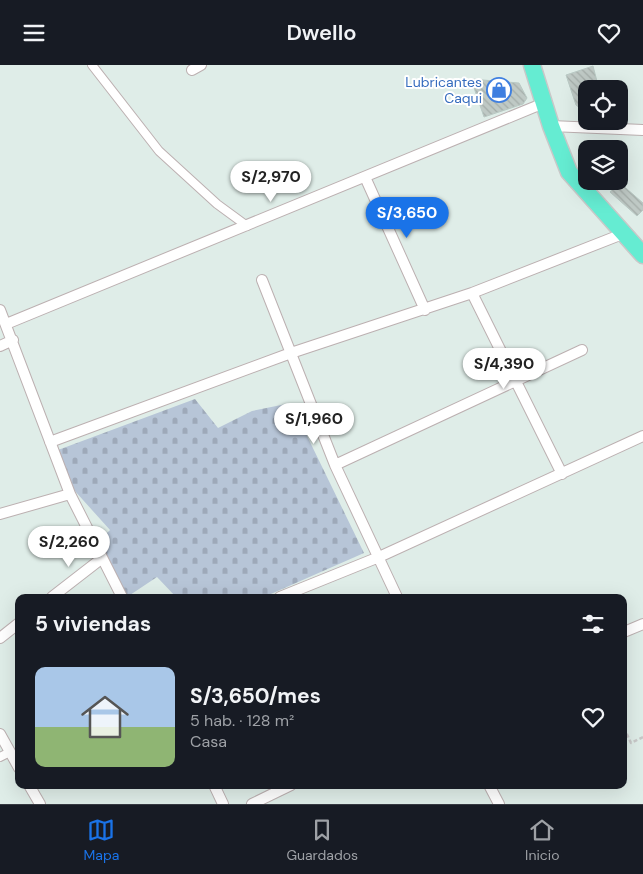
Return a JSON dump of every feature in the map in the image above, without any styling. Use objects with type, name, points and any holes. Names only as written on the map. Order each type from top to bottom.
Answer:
[{"type":"main road","points":[[532,65],[551,126],[569,171],[643,255]]},
{"type":"street","points":[[92,65],[158,151],[217,204],[246,226]]},
{"type":"street","points":[[6,324],[544,103]]},
{"type":"street","points":[[551,126],[643,130]]},
{"type":"street","points":[[365,177],[425,310]]},
{"type":"street","points":[[50,442],[291,353],[472,293],[624,233]]},
{"type":"street","points":[[262,280],[335,465],[397,594]]},
{"type":"street","points":[[472,293],[514,381],[562,474]]},
{"type":"street","points":[[0,310],[70,494],[101,559],[120,594]]},
{"type":"street","points":[[0,346],[13,341]]},
{"type":"street","points":[[335,465],[582,350]]},
{"type":"street","points":[[287,594],[379,557],[643,436]]},
{"type":"street","points":[[0,514],[70,494]]},
{"type":"street","points":[[56,594],[101,559]]},
{"type":"street","points":[[627,632],[643,624]]},
{"type":"street","points":[[0,638],[15,626]]},
{"type":"street","points":[[0,734],[5,755],[15,764]]},
{"type":"street","points":[[31,789],[40,804]]},
{"type":"street","points":[[216,789],[223,804]]},
{"type":"street","points":[[252,804],[283,789]]},
{"type":"street","points":[[492,789],[499,804]]},
{"type":"path","points":[[627,734],[631,743],[643,737]]},
{"type":"green space","points":[[195,399],[218,428],[252,411],[291,403],[364,553],[271,594],[173,594],[157,577],[132,594],[125,594],[98,542],[110,530],[74,490],[58,450]]},
{"type":"building","points":[[593,66],[597,80],[578,80],[578,107],[576,105],[566,75]]},
{"type":"building","name":"Lubricantes Caqui","points":[[471,79],[519,83],[527,98],[523,104],[484,117]]},
{"type":"building","points":[[612,190],[628,190],[643,203],[643,210],[637,216],[610,192]]},
{"type":"place","name":"Lubricantes Caqui","points":[[499,90]]}]
